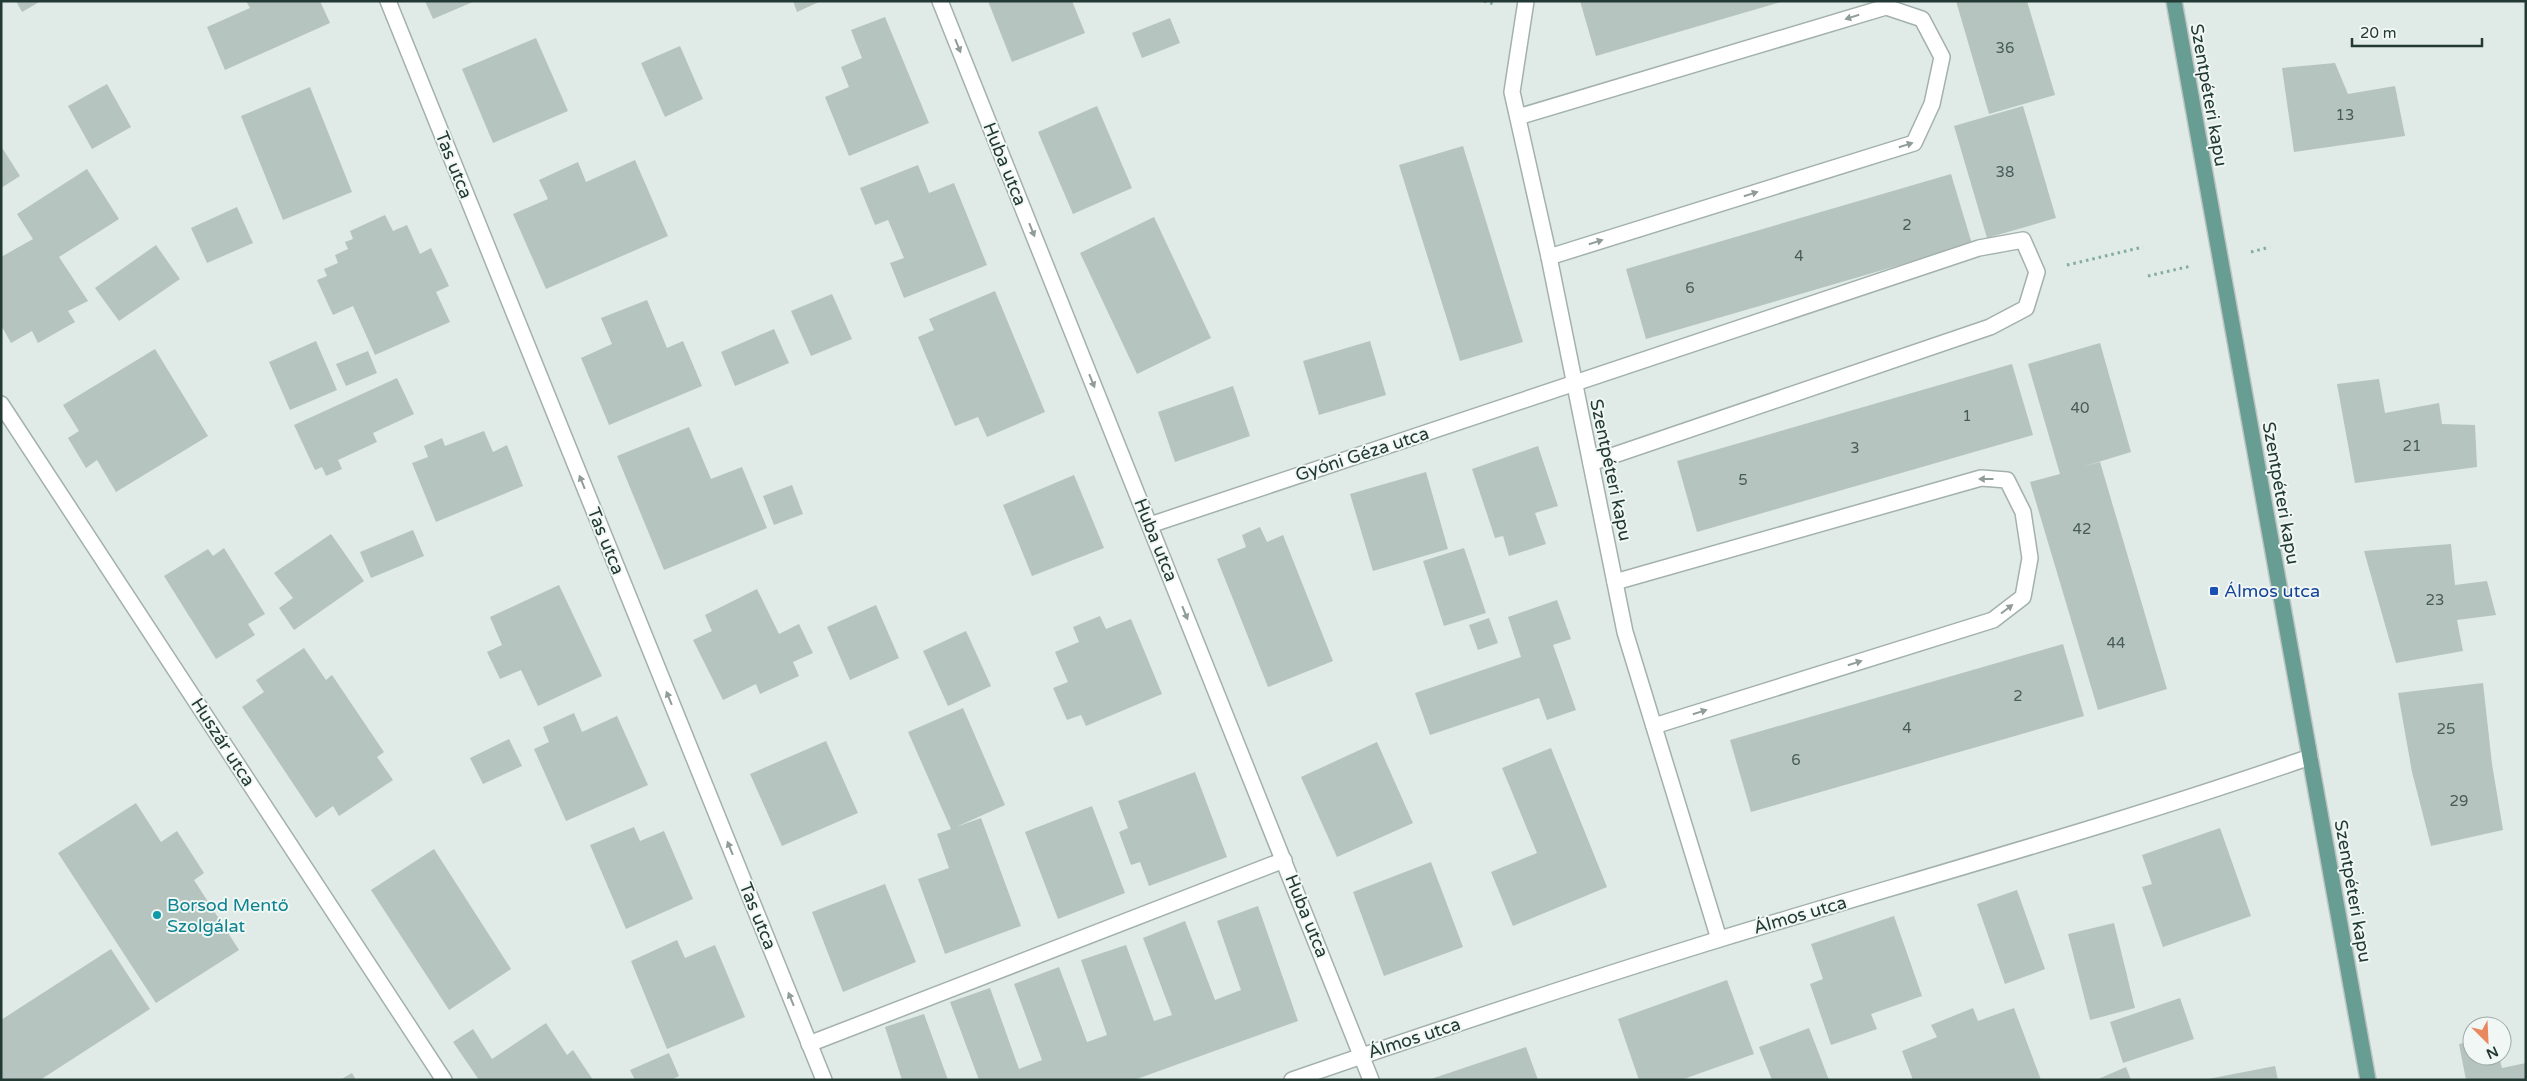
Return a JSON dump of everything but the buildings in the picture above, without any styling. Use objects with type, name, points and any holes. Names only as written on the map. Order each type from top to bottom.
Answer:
[{"type":"main road","name":"Szentpéteri kapu","points":[[2174,1],[2368,1080]]},
{"type":"street","name":"Tas utca","points":[[388,1],[824,1080]]},
{"type":"street","name":"Huba utca","points":[[940,1],[1371,1080]]},
{"type":"street","name":"Szentpéteri kapu","points":[[1526,1],[1512,92],[1549,257],[1625,632],[1719,939]]},
{"type":"street","points":[[1518,117],[1886,7],[1922,20],[1942,57],[1932,104],[1914,143],[1549,257]]},
{"type":"street","name":"Gyóni Géza utca","points":[[1150,525],[1979,248],[2023,240],[2037,272]]},
{"type":"street","points":[[1591,463],[1990,327],[2026,308],[2037,272]]},
{"type":"street","name":"Huszár utca","points":[[1,404],[444,1080]]},
{"type":"street","points":[[1615,582],[1981,478],[2007,480],[2023,512],[2030,558],[2023,597],[1993,620],[1654,726]]},
{"type":"street","name":"Álmos utca","points":[[1292,1080],[1362,1055],[1719,939],[2111,824],[2310,757]]},
{"type":"street","points":[[809,1044],[1284,860]]},
{"type":"path","points":[[2037,272],[2143,247]]},
{"type":"place","name":"Álmos utca","points":[[2214,591]]},
{"type":"place","name":"Borsod Mentő Szolgálat","points":[[157,915]]}]
